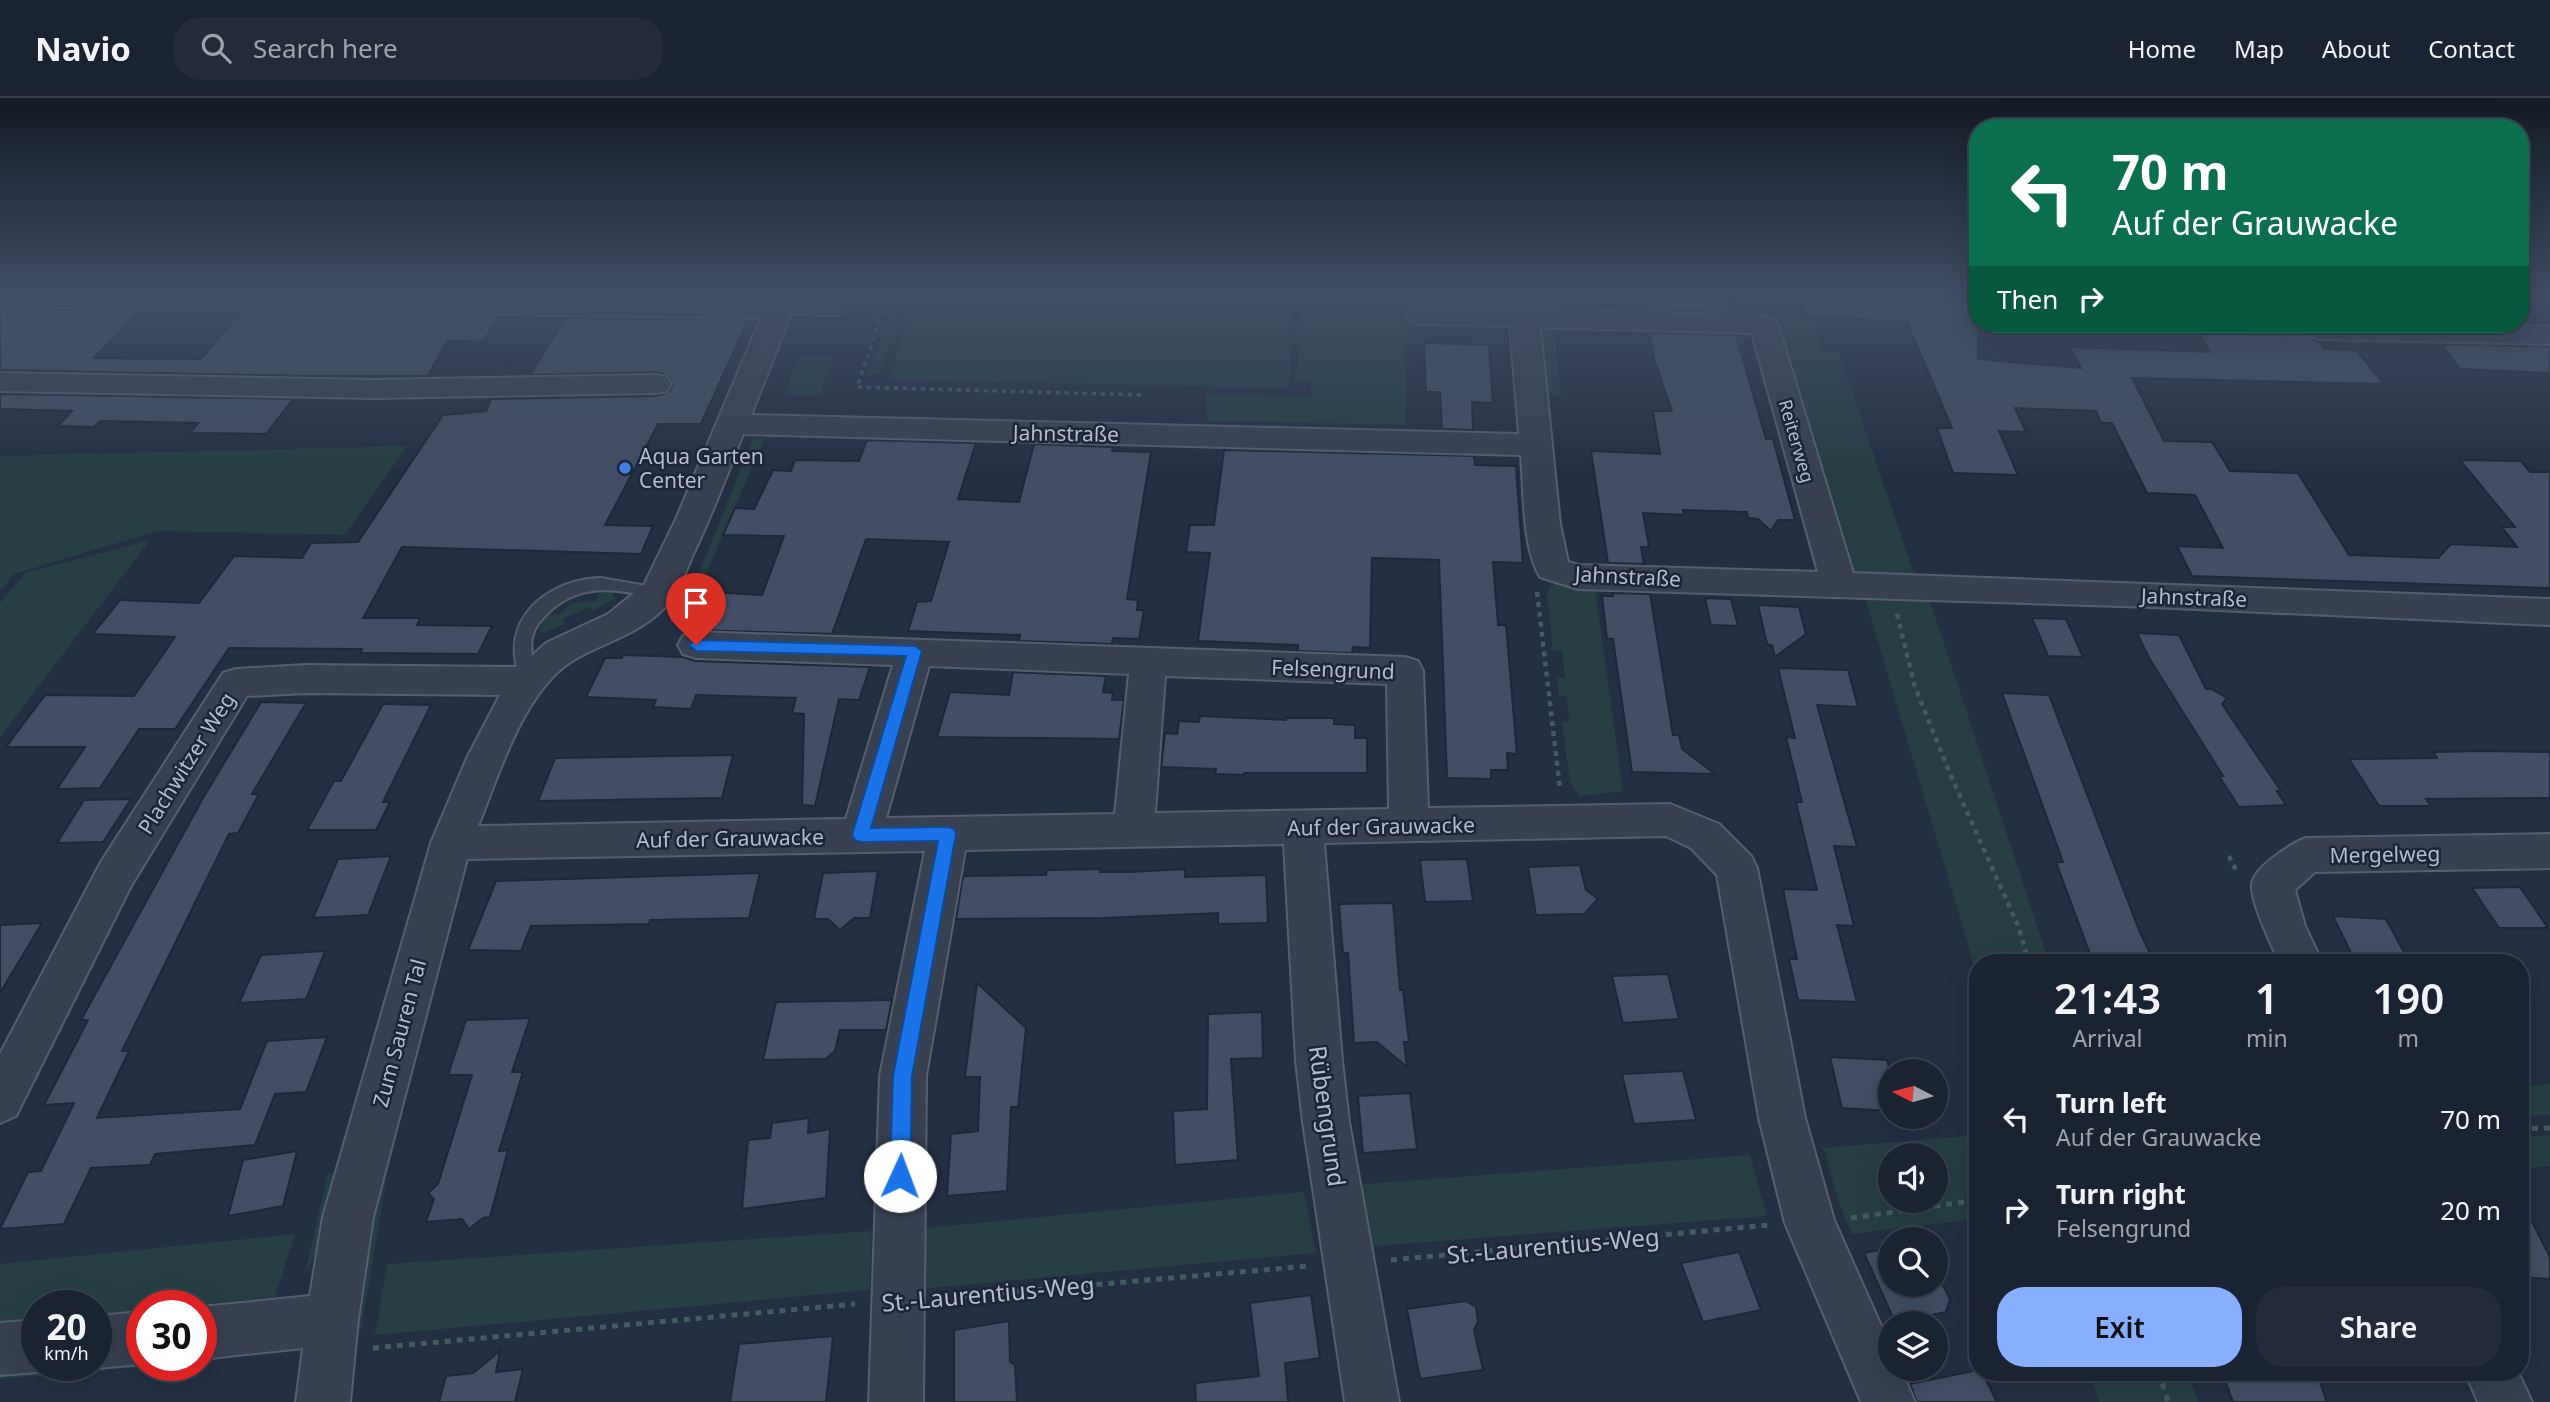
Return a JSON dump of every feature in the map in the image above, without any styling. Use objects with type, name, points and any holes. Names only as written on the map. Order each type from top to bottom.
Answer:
[{"type":"street","points":[[657,593],[672,566],[759,355]]},
{"type":"street","points":[[1528,355],[1536,444]]},
{"type":"street","name":"Reiterweg","points":[[1773,355],[1839,585]]},
{"type":"street","points":[[0,382],[373,389],[656,384]]},
{"type":"street","name":"Jahnstraße","points":[[730,424],[1536,444],[1543,524],[1552,569],[1578,577],[2138,594],[2550,612]]},
{"type":"street","name":"Zum Sauren Tal","points":[[323,1402],[332,1319],[348,1217],[452,843],[486,758],[528,681],[559,652],[621,623],[657,593]]},
{"type":"street","name":"Felsengrund","points":[[696,645],[1405,671],[1409,826]]},
{"type":"street","points":[[861,835],[915,651]]},
{"type":"street","points":[[1134,831],[1149,663]]},
{"type":"street","name":"Plachwitzer Weg","points":[[0,1101],[116,874],[236,683],[306,679],[528,681]]},
{"type":"street","name":"Auf der Grauwacke","points":[[452,843],[1670,820],[1705,836],[1735,868],[1782,1118],[1810,1223],[1888,1402]]},
{"type":"street","name":"Rübengrund","points":[[1303,827],[1319,1061],[1326,1122],[1372,1402]]},
{"type":"street","points":[[896,1402],[903,1076],[948,834]]},
{"type":"street","name":"Mergelweg","points":[[2297,954],[2284,928],[2273,884],[2306,855],[2550,851]]},
{"type":"street","points":[[217,1331],[332,1319]]},
{"type":"street","points":[[0,1349],[21,1347]]},
{"type":"street","points":[[2495,1381],[2505,1402]]},
{"type":"lane","points":[[528,681],[523,638],[536,615],[554,599],[582,585],[631,586],[657,593]]},
{"type":"path","points":[[868,355],[857,387],[1142,395]]},
{"type":"path","points":[[1552,569],[1537,588],[1538,616],[1558,781],[1567,821]]},
{"type":"path","points":[[1890,587],[1915,687],[1951,776],[2019,928],[2026,954]]},
{"type":"path","points":[[2529,1129],[2550,1128]]},
{"type":"path","points":[[1836,1220],[1969,1201]]},
{"type":"path","name":"St.-Laurentius-Weg","points":[[332,1319],[347,1350],[1777,1226]]},
{"type":"path","points":[[2162,1381],[2168,1402]]},
{"type":"green space","points":[[874,355],[886,355],[879,374],[868,374]]},
{"type":"green space","points":[[898,355],[1290,355],[1289,388],[889,380]]},
{"type":"green space","points":[[1298,355],[1405,355],[1406,425],[1208,421],[1205,394],[1311,397],[1311,383],[1297,382]]},
{"type":"green space","points":[[1537,355],[1557,355],[1561,396],[1541,395]]},
{"type":"green space","points":[[1786,355],[1840,355],[1914,574],[1850,572]]},
{"type":"green space","points":[[799,356],[833,357],[820,395],[785,395]]},
{"type":"green space","points":[[765,437],[702,583],[673,613],[695,582],[753,439]]},
{"type":"green space","points":[[407,446],[345,535],[158,531],[14,574],[0,591],[0,456]]},
{"type":"green space","points":[[150,540],[0,737],[0,603],[25,573]]},
{"type":"green space","points":[[1559,576],[1594,582],[1623,791],[1580,796],[1570,782],[1562,722],[1570,721],[1566,696],[1559,696],[1557,678],[1565,678],[1562,651],[1553,651],[1547,592]]},
{"type":"green space","points":[[600,591],[612,593],[615,599],[593,611],[589,607],[563,619],[565,624],[543,633],[539,630],[545,615],[560,615],[571,604],[597,601]]},
{"type":"green space","points":[[1863,591],[1928,595],[2046,954],[1971,954]]},
{"type":"green space","points":[[2550,1084],[2550,1115],[2529,1116],[2529,1086]]},
{"type":"green space","points":[[2550,1135],[2550,1166],[2529,1168],[2529,1137]]},
{"type":"green space","points":[[1969,1136],[1969,1220],[1910,1227],[1878,1227],[1878,1231],[1852,1234],[1838,1200],[1824,1148],[1878,1143],[1878,1213],[1948,1213],[1948,1143],[1883,1143]]},
{"type":"green space","points":[[1750,1155],[1767,1216],[1361,1247],[1352,1185]]},
{"type":"green space","points":[[328,1173],[339,1175],[322,1238],[305,1274]]},
{"type":"green space","points":[[386,1181],[361,1330],[345,1328],[371,1187]]},
{"type":"green space","points":[[1304,1192],[1316,1253],[918,1289],[914,1229]]},
{"type":"green space","points":[[872,1231],[870,1290],[375,1335],[387,1264]]},
{"type":"green space","points":[[295,1234],[275,1297],[217,1303],[217,1290],[126,1290],[126,1314],[112,1315],[112,1290],[21,1290],[21,1325],[0,1327],[0,1264]]},
{"type":"green space","points":[[126,1358],[126,1369],[112,1370],[112,1361]]},
{"type":"green space","points":[[0,1365],[21,1365],[21,1377],[0,1379]]},
{"type":"green space","points":[[2093,1381],[2190,1381],[2198,1402],[2099,1402]]},
{"type":"building","points":[[0,355],[201,359],[205,355],[439,355],[428,376],[0,370]]},
{"type":"building","points":[[542,355],[732,355],[701,424],[658,424],[605,525],[653,526],[641,554],[402,547],[363,618],[420,618],[417,625],[492,626],[478,654],[360,653],[362,649],[229,648],[175,729],[139,729],[100,788],[57,789],[85,747],[6,747],[45,695],[134,696],[175,637],[93,634],[120,600],[199,603],[234,556],[302,558],[311,543],[358,542],[443,415],[486,411],[491,399],[656,396],[669,392],[673,385],[669,376],[656,372],[530,375]]},
{"type":"building","points":[[1424,355],[1490,355],[1493,403],[1472,402],[1473,430],[1442,429],[1440,392],[1426,392]]},
{"type":"building","points":[[1654,355],[1742,355],[1766,439],[1773,439],[1795,520],[1778,520],[1771,531],[1758,519],[1748,518],[1747,512],[1683,510],[1684,515],[1643,513],[1649,547],[1641,547],[1644,564],[1608,563],[1591,451],[1660,454],[1653,411],[1672,411]]},
{"type":"building","points":[[1921,355],[1978,355],[1978,359],[2081,368],[2074,355],[2360,355],[2384,384],[2132,378],[2164,441],[2212,442],[2230,471],[2298,473],[2349,555],[2438,558],[2451,544],[2517,547],[2502,527],[2515,527],[2460,460],[2521,461],[2530,472],[2550,472],[2550,591],[2548,588],[2192,576],[2177,546],[2223,548],[2195,495],[2147,493],[2112,423],[2101,423],[2096,411],[2015,408],[2026,432],[1999,431],[2018,475],[1953,473],[1937,428],[1952,428]]},
{"type":"building","points":[[2449,355],[2550,355],[2550,373],[2460,369]]},
{"type":"building","points":[[0,394],[293,399],[266,434],[190,433],[198,423],[100,421],[94,427],[58,426],[72,411],[0,409]]},
{"type":"building","points":[[867,440],[976,443],[958,499],[1019,502],[1034,444],[1113,447],[1112,451],[1151,452],[1127,599],[1138,600],[1137,610],[1144,610],[1139,639],[1113,638],[1112,644],[1019,641],[1020,635],[908,631],[917,602],[931,601],[949,542],[866,539],[832,634],[694,630],[710,592],[762,595],[784,536],[723,535],[735,508],[754,509],[773,470],[791,471],[795,460],[859,461]]},
{"type":"building","points":[[1224,450],[1474,456],[1475,465],[1516,466],[1523,563],[1493,562],[1498,625],[1506,625],[1517,754],[1507,753],[1508,770],[1491,770],[1491,779],[1447,778],[1439,560],[1372,558],[1370,648],[1353,647],[1352,653],[1298,651],[1298,645],[1198,641],[1210,553],[1186,552],[1190,525],[1214,525]]},
{"type":"building","points":[[1612,593],[1650,594],[1673,735],[1679,735],[1682,749],[1715,774],[1632,772],[1613,639],[1607,639],[1602,596],[1613,596]]},
{"type":"building","points":[[1705,598],[1731,599],[1738,626],[1711,625]]},
{"type":"building","points":[[1758,605],[1799,607],[1806,634],[1775,657],[1772,645],[1767,644]]},
{"type":"building","points":[[2032,618],[2066,619],[2083,657],[2048,656]]},
{"type":"building","points":[[2137,633],[2179,635],[2206,689],[2227,698],[2222,704],[2281,791],[2277,791],[2286,805],[2239,807],[2219,776],[2223,776],[2149,658]]},
{"type":"building","points":[[623,655],[682,657],[696,661],[870,667],[859,700],[839,699],[815,806],[802,805],[804,714],[792,713],[796,698],[696,695],[691,709],[653,707],[656,700],[586,697],[605,658],[622,658]]},
{"type":"building","points":[[1778,668],[1848,670],[1858,707],[1817,705],[1857,847],[1834,846],[1854,926],[1837,925],[1857,1002],[1798,1000],[1789,959],[1797,959],[1783,889],[1817,890],[1796,802],[1802,802],[1786,737],[1795,738]]},
{"type":"building","points":[[1013,672],[1106,676],[1103,692],[1113,693],[1112,700],[1124,700],[1119,739],[937,737],[950,692],[1009,695]]},
{"type":"building","points":[[2002,693],[2049,695],[2150,954],[2090,954],[2056,862],[2063,862]]},
{"type":"building","points":[[261,702],[306,703],[252,794],[259,794],[238,833],[229,834],[122,1051],[129,1051],[97,1118],[240,1109],[267,1041],[327,1037],[306,1092],[275,1094],[255,1145],[155,1154],[150,1165],[91,1168],[64,1224],[0,1229],[28,1172],[41,1171],[74,1103],[44,1105],[88,1020],[81,1020],[203,798]]},
{"type":"building","points":[[383,704],[431,705],[383,802],[390,802],[376,830],[307,830],[334,781],[341,781]]},
{"type":"building","points":[[1200,716],[1286,720],[1334,718],[1334,724],[1355,725],[1355,738],[1367,738],[1367,773],[1244,775],[1215,774],[1216,769],[1161,767],[1165,733],[1177,734],[1179,721],[1199,722]]},
{"type":"building","points":[[2433,752],[2550,752],[2550,798],[2426,799],[2431,806],[2379,806],[2349,759],[2437,758]]},
{"type":"building","points":[[733,755],[722,798],[538,801],[555,758]]},
{"type":"building","points":[[131,799],[103,842],[57,843],[84,800]]},
{"type":"building","points":[[391,856],[368,915],[313,918],[338,859]]},
{"type":"building","points":[[1467,859],[1473,901],[1425,902],[1420,860]]},
{"type":"building","points":[[1580,865],[1586,890],[1598,899],[1584,914],[1536,915],[1528,867]]},
{"type":"building","points":[[1101,869],[1100,872],[1185,869],[1185,877],[1266,875],[1268,923],[1218,924],[1218,913],[1105,918],[956,919],[963,876],[1046,875],[1047,870]]},
{"type":"building","points":[[878,871],[870,918],[854,918],[840,930],[828,919],[814,919],[823,873]]},
{"type":"building","points":[[760,873],[749,918],[650,920],[649,924],[531,926],[521,951],[468,950],[496,881]]},
{"type":"building","points":[[2520,887],[2548,928],[2499,928],[2472,888]]},
{"type":"building","points":[[1393,903],[1400,990],[1403,990],[1409,1042],[1404,1042],[1407,1067],[1377,1042],[1354,1043],[1348,953],[1343,953],[1339,904]]},
{"type":"building","points":[[2333,916],[2386,919],[2405,954],[2369,954],[2351,953]]},
{"type":"building","points":[[42,923],[0,993],[0,925]]},
{"type":"building","points":[[325,951],[306,999],[239,1003],[261,955]]},
{"type":"building","points":[[1668,974],[1679,1019],[1623,1023],[1612,976]]},
{"type":"building","points":[[977,983],[1026,1028],[1018,1107],[1011,1107],[1007,1191],[947,1196],[951,1134],[978,1131],[980,1077],[965,1077]]},
{"type":"building","points":[[892,1000],[886,1030],[840,1030],[835,1051],[825,1059],[763,1060],[776,1002]]},
{"type":"building","points":[[1262,1012],[1263,1058],[1231,1059],[1238,1160],[1175,1165],[1173,1111],[1207,1109],[1208,1014]]},
{"type":"building","points":[[530,1018],[512,1072],[523,1072],[499,1151],[508,1150],[490,1217],[483,1218],[469,1229],[462,1219],[426,1222],[434,1199],[428,1193],[438,1184],[472,1075],[448,1075],[466,1020]]},
{"type":"building","points":[[1830,1057],[1878,1060],[1878,1110],[1842,1108]]},
{"type":"building","points":[[1683,1071],[1696,1120],[1634,1124],[1622,1074]]},
{"type":"building","points":[[1410,1093],[1417,1149],[1363,1153],[1358,1096]]},
{"type":"building","points":[[809,1118],[808,1133],[830,1129],[826,1198],[742,1209],[748,1140],[770,1138],[772,1123]]},
{"type":"building","points":[[297,1151],[283,1206],[228,1216],[243,1160]]},
{"type":"building","points":[[2529,1216],[2550,1257],[2550,1279],[2529,1278]]},
{"type":"building","points":[[1878,1250],[1878,1284],[1864,1253]]},
{"type":"building","points":[[1739,1252],[1761,1310],[1703,1322],[1681,1263]]},
{"type":"building","points":[[1311,1295],[1320,1358],[1285,1363],[1288,1402],[1196,1402],[1195,1383],[1259,1376],[1250,1303]]},
{"type":"building","points":[[1948,1295],[1950,1299],[1946,1311],[1890,1311],[1884,1297]]},
{"type":"building","points":[[1466,1301],[1476,1307],[1478,1322],[1474,1330],[1483,1370],[1420,1379],[1407,1309]]},
{"type":"building","points":[[1009,1321],[1010,1362],[1015,1365],[1017,1402],[954,1402],[954,1330]]},
{"type":"building","points":[[833,1336],[826,1402],[730,1402],[739,1344]]},
{"type":"building","points":[[500,1351],[496,1372],[523,1369],[515,1402],[439,1402],[446,1376],[473,1373]]},
{"type":"building","points":[[1969,1372],[1969,1381],[1986,1381],[1997,1402],[1917,1402],[1910,1384],[1948,1381],[1948,1376]]},
{"type":"building","points":[[2225,1381],[2319,1381],[2327,1402],[2233,1402]]},
{"type":"place","name":"Aqua Garten Center","points":[[625,468]]},
{"type":"route","points":[[696,645],[915,651],[861,835],[948,834],[903,1076],[900,1176]]}]
